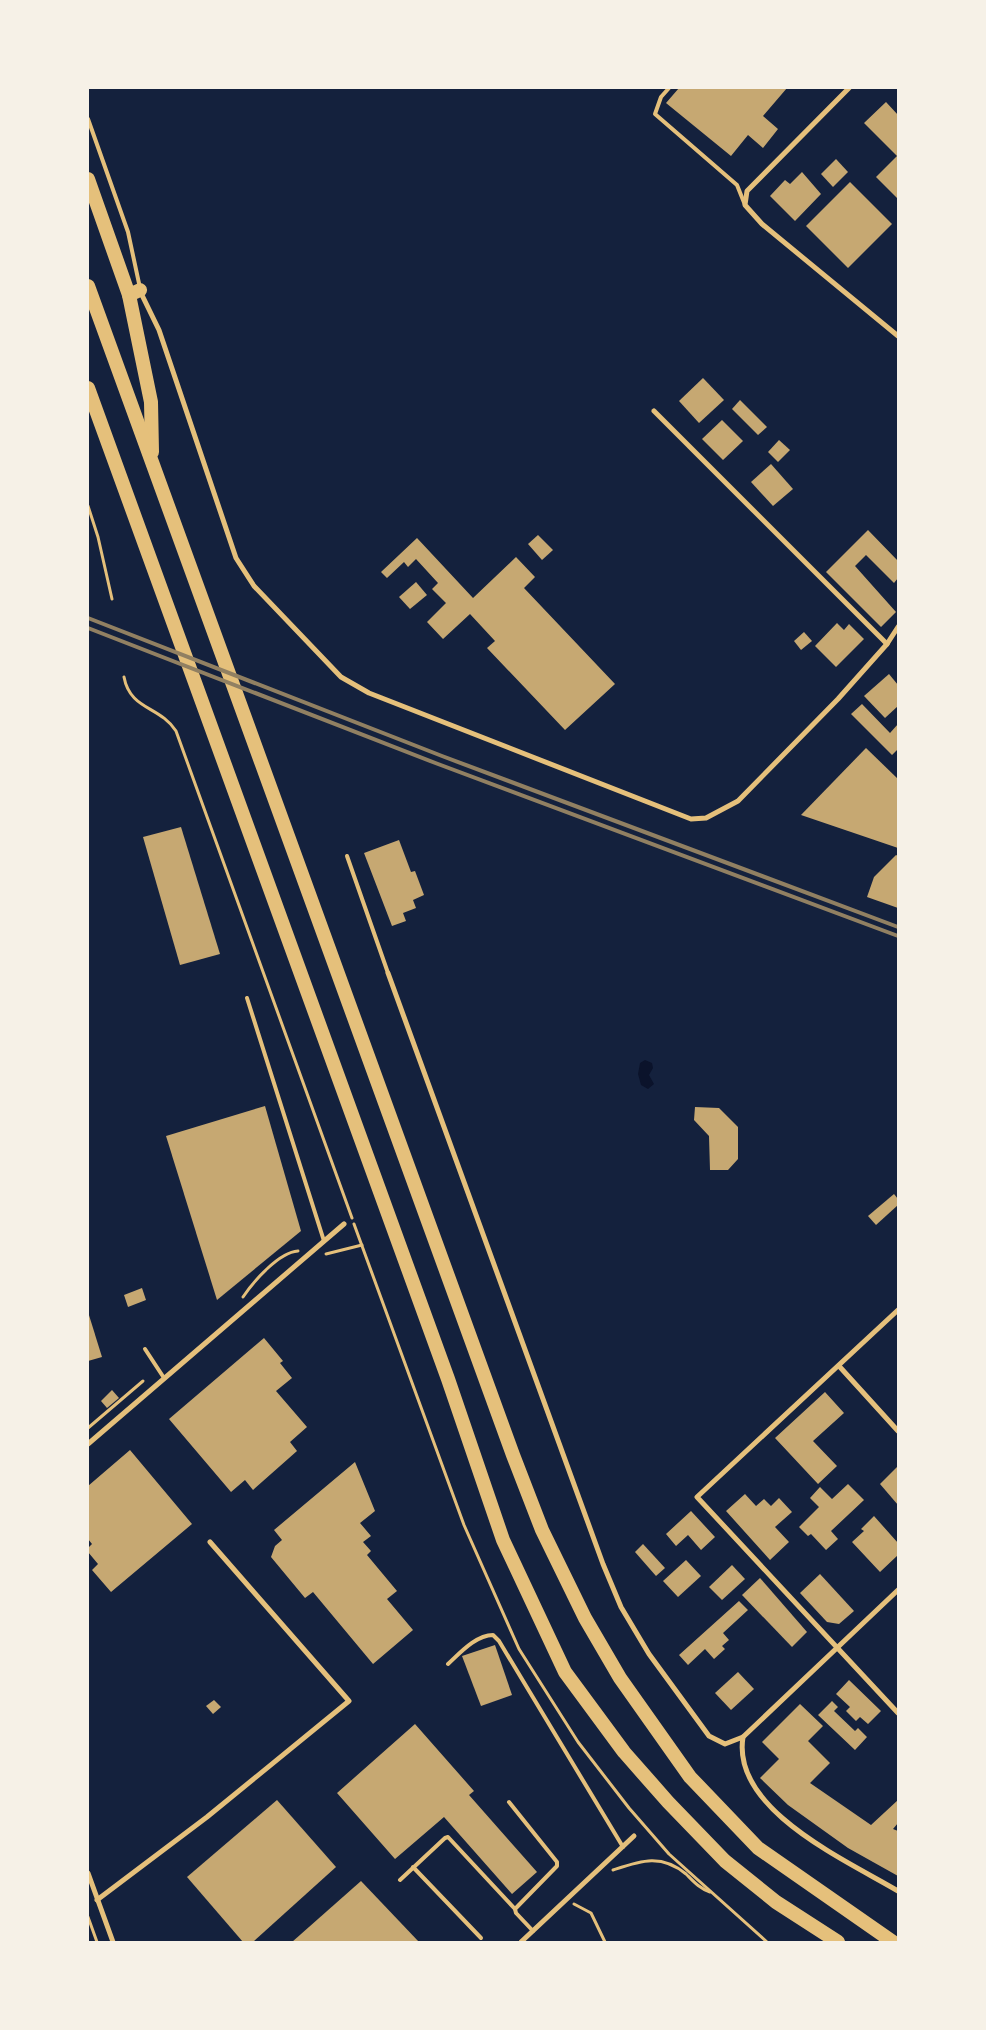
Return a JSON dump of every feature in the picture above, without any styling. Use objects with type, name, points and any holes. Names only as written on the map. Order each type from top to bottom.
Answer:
[{"type":"highway","points":[[88,179],[134,292],[151,402],[152,465]]},
{"type":"highway","points":[[88,286],[542,1530],[585,1618],[620,1678],[658,1734],[690,1776],[758,1848],[893,1942]]},
{"type":"highway","points":[[88,388],[448,1379],[503,1540],[565,1672],[624,1752],[668,1802],[726,1861],[790,1911],[838,1942]]},
{"type":"highway","points":[[790,1911],[821,1942]]},
{"type":"street","points":[[849,88],[747,192],[745,205],[762,224],[898,336]]},
{"type":"street","points":[[134,292],[159,330],[236,558],[254,586],[341,677],[369,693],[691,819],[706,818],[738,801],[838,699],[887,644],[898,628]]},
{"type":"street","points":[[654,411],[887,644]]},
{"type":"street","points":[[388,973],[603,1564],[621,1607],[649,1654],[709,1736],[725,1744],[743,1738],[898,1590]]},
{"type":"street","points":[[88,1442],[344,1224]]},
{"type":"street","points":[[898,1310],[697,1497],[898,1713]]},
{"type":"street","points":[[839,1366],[898,1430]]},
{"type":"street","points":[[98,1900],[207,1817],[349,1700],[210,1542]]},
{"type":"street","points":[[743,1738],[741,1749],[743,1764],[749,1779],[767,1802],[791,1826],[898,1891]]},
{"type":"street","points":[[522,1942],[634,1836]]},
{"type":"street","points":[[88,1873],[113,1942]]},
{"type":"lane","points":[[669,88],[662,97],[655,114],[736,185],[745,205]]},
{"type":"lane","points":[[88,119],[128,232],[134,292]]},
{"type":"lane","points":[[347,856],[388,973]]},
{"type":"lane","points":[[246,998],[324,1241]]},
{"type":"lane","points":[[145,1349],[164,1378]]},
{"type":"lane","points":[[448,1664],[472,1643],[488,1635],[494,1635],[623,1847]]},
{"type":"lane","points":[[509,1802],[557,1862],[556,1866],[515,1909]]},
{"type":"lane","points":[[400,1880],[448,1837],[515,1909],[516,1913],[533,1932]]},
{"type":"lane","points":[[413,1867],[481,1938]]},
{"type":"path","points":[[88,506],[98,537],[112,599]]},
{"type":"path","points":[[124,677],[126,687],[135,701],[169,720],[176,731],[461,1516],[519,1649],[578,1742],[629,1808],[670,1854],[767,1942]]},
{"type":"path","points":[[88,1428],[137,1386]]},
{"type":"path","points":[[588,1880],[650,1859],[668,1864],[685,1874],[698,1888],[713,1893]]},
{"type":"path","points":[[567,1900],[591,1913],[605,1942]]},
{"type":"path","points":[[88,1917],[97,1942]]},
{"type":"water","points":[[645,1060],[652,1063],[653,1068],[649,1075],[654,1084],[648,1089],[641,1085],[638,1074],[640,1063]]},
{"type":"building","points":[[679,88],[787,88],[763,116],[778,129],[763,148],[748,135],[731,156],[666,103]]},
{"type":"building","points":[[886,102],[898,115],[898,199],[876,177],[897,156],[864,123]]},
{"type":"building","points":[[836,159],[848,172],[833,187],[821,174]]},
{"type":"building","points":[[802,172],[821,194],[795,221],[770,196],[785,180],[790,184]]},
{"type":"building","points":[[850,182],[892,224],[848,268],[806,226]]},
{"type":"building","points":[[703,378],[724,400],[699,423],[679,401]]},
{"type":"building","points":[[740,400],[767,427],[758,435],[732,409]]},
{"type":"building","points":[[722,420],[743,441],[723,460],[702,439]]},
{"type":"building","points":[[779,440],[790,450],[778,462],[768,452]]},
{"type":"building","points":[[771,464],[793,489],[773,506],[751,482]]},
{"type":"building","points":[[868,530],[898,561],[898,578],[894,583],[866,555],[855,566],[896,612],[881,627],[826,572]]},
{"type":"building","points":[[538,535],[553,550],[542,560],[528,544]]},
{"type":"building","points":[[417,538],[473,598],[516,557],[535,577],[524,588],[615,684],[565,730],[487,648],[495,641],[470,614],[443,639],[427,622],[446,603],[432,589],[438,583],[416,559],[408,567],[404,562],[387,578],[381,572]]},
{"type":"building","points":[[416,582],[427,595],[410,609],[399,597]]},
{"type":"building","points":[[837,623],[844,630],[849,624],[864,639],[836,667],[815,646]]},
{"type":"building","points":[[804,632],[812,641],[801,650],[794,641]]},
{"type":"building","points":[[889,674],[898,685],[898,706],[885,718],[864,696]]},
{"type":"building","points":[[862,704],[890,733],[898,724],[898,749],[892,755],[851,714]]},
{"type":"building","points":[[866,748],[898,779],[898,848],[801,815]]},
{"type":"building","points":[[181,827],[220,954],[180,965],[143,837]]},
{"type":"building","points":[[399,840],[411,872],[415,871],[424,895],[413,900],[416,908],[403,913],[406,921],[392,926],[364,853]]},
{"type":"building","points":[[896,855],[898,856],[898,908],[867,897],[874,877]]},
{"type":"building","points":[[265,1106],[301,1231],[217,1300],[166,1136]]},
{"type":"building","points":[[695,1107],[719,1108],[738,1127],[738,1159],[728,1170],[710,1170],[709,1136],[694,1120]]},
{"type":"building","points":[[894,1194],[898,1199],[898,1205],[876,1225],[868,1216]]},
{"type":"building","points":[[142,1288],[146,1300],[128,1307],[124,1295]]},
{"type":"building","points":[[88,1312],[102,1357],[88,1361]]},
{"type":"building","points":[[264,1338],[283,1361],[280,1363],[292,1378],[276,1391],[307,1427],[290,1442],[297,1451],[253,1490],[245,1480],[231,1492],[169,1419]]},
{"type":"building","points":[[112,1390],[119,1398],[107,1408],[101,1401]]},
{"type":"building","points":[[825,1392],[844,1413],[813,1441],[837,1466],[818,1484],[775,1438]]},
{"type":"building","points":[[130,1450],[192,1524],[111,1592],[92,1570],[98,1564],[88,1552],[88,1548],[92,1544],[88,1539],[88,1486]]},
{"type":"building","points":[[355,1462],[375,1511],[360,1523],[371,1536],[363,1542],[371,1551],[367,1555],[397,1591],[387,1599],[413,1630],[373,1664],[313,1592],[305,1598],[271,1557],[275,1546],[282,1540],[274,1530]]},
{"type":"building","points":[[898,1466],[898,1505],[880,1484]]},
{"type":"building","points":[[848,1484],[864,1500],[831,1531],[838,1539],[826,1550],[811,1534],[808,1536],[799,1527],[819,1507],[810,1498],[820,1487],[832,1499]]},
{"type":"building","points":[[745,1494],[756,1506],[764,1499],[771,1506],[779,1498],[792,1512],[775,1527],[789,1542],[770,1560],[726,1511]]},
{"type":"building","points":[[691,1511],[715,1537],[701,1550],[688,1535],[676,1546],[666,1534]]},
{"type":"building","points":[[874,1516],[898,1543],[898,1555],[880,1572],[852,1542],[864,1531],[861,1529]]},
{"type":"building","points":[[643,1544],[665,1568],[656,1576],[635,1552]]},
{"type":"building","points":[[686,1560],[701,1576],[678,1597],[663,1581]]},
{"type":"building","points":[[732,1565],[745,1579],[722,1600],[709,1587]]},
{"type":"building","points":[[820,1574],[854,1611],[839,1624],[827,1622],[800,1593]]},
{"type":"building","points":[[760,1578],[807,1632],[792,1647],[742,1595]]},
{"type":"building","points":[[739,1601],[748,1610],[723,1633],[729,1640],[722,1646],[725,1649],[714,1659],[705,1649],[688,1665],[679,1655]]},
{"type":"building","points":[[495,1645],[512,1695],[481,1706],[462,1656]]},
{"type":"building","points":[[738,1672],[754,1689],[731,1710],[715,1693]]},
{"type":"building","points":[[849,1680],[881,1711],[868,1724],[860,1717],[856,1721],[846,1711],[850,1707],[836,1694]]},
{"type":"building","points":[[214,1700],[221,1707],[213,1714],[206,1706]]},
{"type":"building","points":[[832,1701],[838,1707],[834,1711],[855,1731],[858,1728],[867,1737],[855,1750],[818,1715]]},
{"type":"building","points":[[800,1704],[823,1726],[808,1741],[830,1763],[810,1783],[871,1825],[898,1800],[898,1823],[893,1829],[898,1831],[898,1876],[848,1848],[788,1805],[760,1778],[779,1759],[762,1742]]},
{"type":"building","points":[[415,1724],[474,1791],[469,1795],[537,1872],[512,1894],[444,1817],[395,1859],[337,1793]]},
{"type":"building","points":[[277,1800],[336,1867],[253,1942],[243,1942],[187,1877]]},
{"type":"building","points":[[361,1881],[419,1942],[292,1942]]},
{"type":"railway","points":[[88,618],[442,756],[898,927]]},
{"type":"railway","points":[[88,628],[438,764],[898,936]]}]
